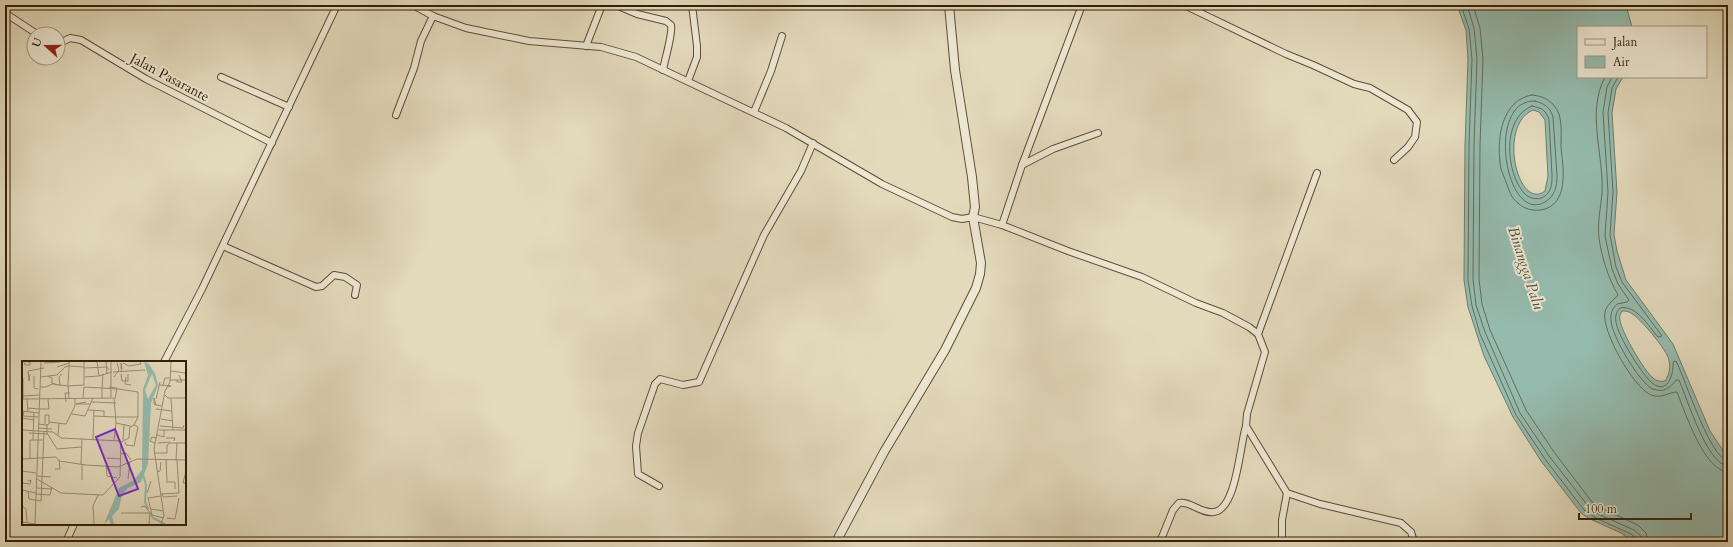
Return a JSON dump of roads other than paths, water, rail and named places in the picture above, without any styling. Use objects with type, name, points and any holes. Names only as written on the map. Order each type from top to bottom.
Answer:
[{"type":"street","points":[[165,361],[223,246],[337,5]]},
{"type":"street","points":[[413,5],[433,16],[466,28],[511,38],[618,51],[688,81],[754,112],[813,143],[897,192],[952,217],[966,219],[974,217],[1002,225],[1074,254],[1142,277],[1229,316],[1258,334],[1265,352],[1247,414],[1236,477],[1221,509],[1215,512],[1208,512],[1184,502],[1179,503],[1173,510],[1160,542]]},
{"type":"street","points":[[586,46],[602,5]]},
{"type":"street","points":[[616,5],[637,14],[666,22],[671,25],[672,34],[665,54],[663,70]]},
{"type":"street","points":[[688,81],[697,57],[692,5]]},
{"type":"street","points":[[836,542],[884,452],[945,350],[976,288],[981,263],[974,217],[975,207],[972,177],[955,70],[949,5]]},
{"type":"street","points":[[1002,225],[1022,166],[1082,5]]},
{"type":"street","points":[[1184,5],[1286,54],[1313,64],[1354,84],[1370,88],[1408,110],[1417,122],[1415,137],[1408,147],[1394,160]]},
{"type":"street","points":[[5,14],[26,27]]},
{"type":"street","points":[[396,115],[414,68],[421,41],[433,16]]},
{"type":"street","points":[[754,112],[771,71],[782,36]]},
{"type":"street","name":"Jalan Pasarante","points":[[66,40],[70,38],[80,40],[146,79],[272,142]]},
{"type":"street","points":[[221,77],[289,107]]},
{"type":"street","points":[[1022,166],[1053,149],[1098,133]]},
{"type":"street","points":[[659,486],[638,474],[636,446],[643,414],[655,384],[660,379],[683,385],[699,382],[767,228],[801,171],[813,143]]},
{"type":"street","points":[[1258,334],[1317,173]]},
{"type":"street","points":[[223,246],[316,287],[322,286],[334,275],[340,275],[357,285],[356,296]]},
{"type":"street","points":[[1246,426],[1287,493],[1320,504],[1401,523],[1411,532],[1414,542]]},
{"type":"street","points":[[1282,542],[1282,520],[1287,493]]},
{"type":"street","points":[[66,542],[74,525]]},
{"type":"water","name":"Binangga Palu","points":[[1457,5],[1626,5],[1632,26],[1577,26],[1577,78],[1622,78],[1616,89],[1612,113],[1617,192],[1614,234],[1617,251],[1626,280],[1673,344],[1710,431],[1728,458],[1728,542],[1634,542],[1621,533],[1588,518],[1581,513],[1541,461],[1513,417],[1484,356],[1468,307],[1464,280],[1465,145],[1468,59],[1466,30]],"holes":[[[1533,110],[1539,112],[1545,120],[1548,176],[1545,191],[1535,194],[1527,189],[1520,179],[1515,164],[1514,148],[1516,132],[1522,119]],[[1622,311],[1630,312],[1640,321],[1666,352],[1670,366],[1665,381],[1654,379],[1639,359],[1621,325],[1620,314]]]}]
